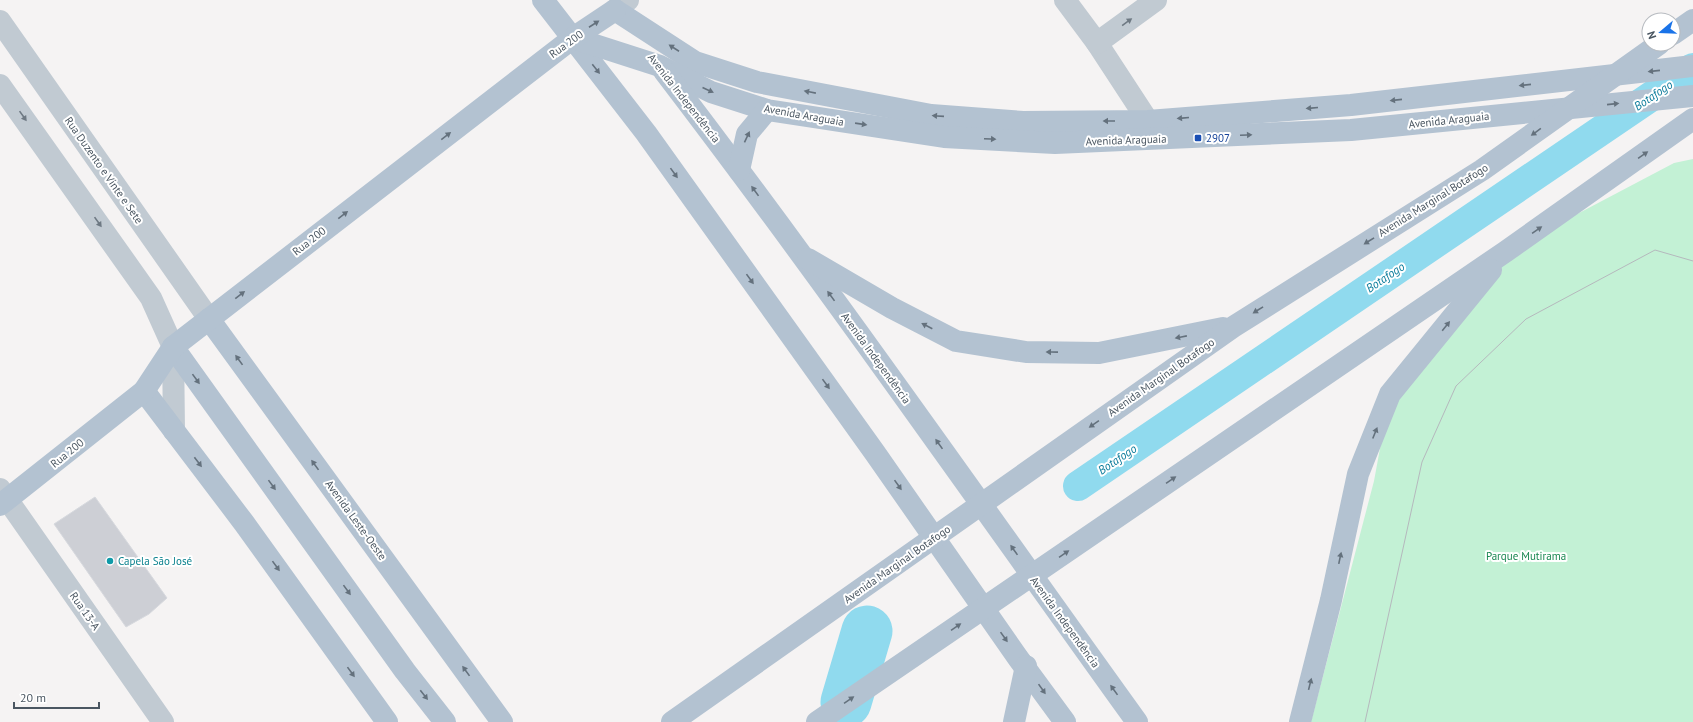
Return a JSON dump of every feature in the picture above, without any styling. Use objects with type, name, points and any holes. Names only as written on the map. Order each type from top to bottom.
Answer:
[{"type":"main road","points":[[543,0],[646,133],[1065,722]]},
{"type":"main road","name":"Rua 200","points":[[2,498],[144,391],[173,347],[617,3]]},
{"type":"main road","name":"Avenida Araguaia","points":[[617,3],[695,62],[757,82],[931,116],[1023,122],[1148,121],[1351,105],[1693,66]]},
{"type":"main road","name":"Avenida Independência","points":[[617,3],[660,66],[739,170],[920,418],[1137,722]]},
{"type":"main road","points":[[1681,28],[1693,20]]},
{"type":"main road","name":"Avenida Araguaia","points":[[573,38],[660,66],[710,92],[767,110],[944,136],[1055,143],[1351,130],[1693,96]]},
{"type":"main road","name":"Avenida Marginal Botafogo","points":[[672,722],[1232,327],[1482,170],[1648,52]]},
{"type":"main road","points":[[739,170],[742,150],[747,134],[767,110]]},
{"type":"main road","points":[[817,722],[1505,252],[1693,119]]},
{"type":"main road","points":[[1300,722],[1330,600],[1358,474],[1390,394],[1505,252]]},
{"type":"main road","points":[[801,254],[892,308],[956,341],[1026,352],[1099,353],[1232,327]]},
{"type":"main road","name":"Avenida Leste-Oeste","points":[[209,319],[502,722]]},
{"type":"main road","points":[[173,347],[405,671],[445,722]]},
{"type":"main road","points":[[144,391],[244,523],[387,722]]},
{"type":"main road","points":[[1014,722],[1022,662]]},
{"type":"street","points":[[1065,0],[1097,43],[1148,121]]},
{"type":"street","points":[[1097,43],[1156,0]]},
{"type":"street","name":"Rua Duzento e Vinte e Sete","points":[[0,21],[209,319]]},
{"type":"street","points":[[0,85],[151,298],[173,347],[174,431]]},
{"type":"street","name":"Rua 13-A","points":[[2,498],[163,722]]},
{"type":"green space","name":"Parque Mutirama","points":[[1693,159],[1693,722],[1311,722],[1374,481],[1390,394],[1505,252],[1674,163]]},
{"type":"building","name":"Capela São José","points":[[95,497],[167,598],[149,614],[126,627],[54,524]]},
{"type":"waterway","name":"Botafogo","points":[[1078,486],[1693,68]]},
{"type":"waterway","points":[[846,702],[867,631]]},
{"type":"tram line","points":[[1365,722],[1422,462],[1456,386],[1526,319],[1655,250],[1693,261]]},
{"type":"place","name":"2907","points":[[1198,138]]},
{"type":"place","name":"Capela São José","points":[[110,561]]}]
